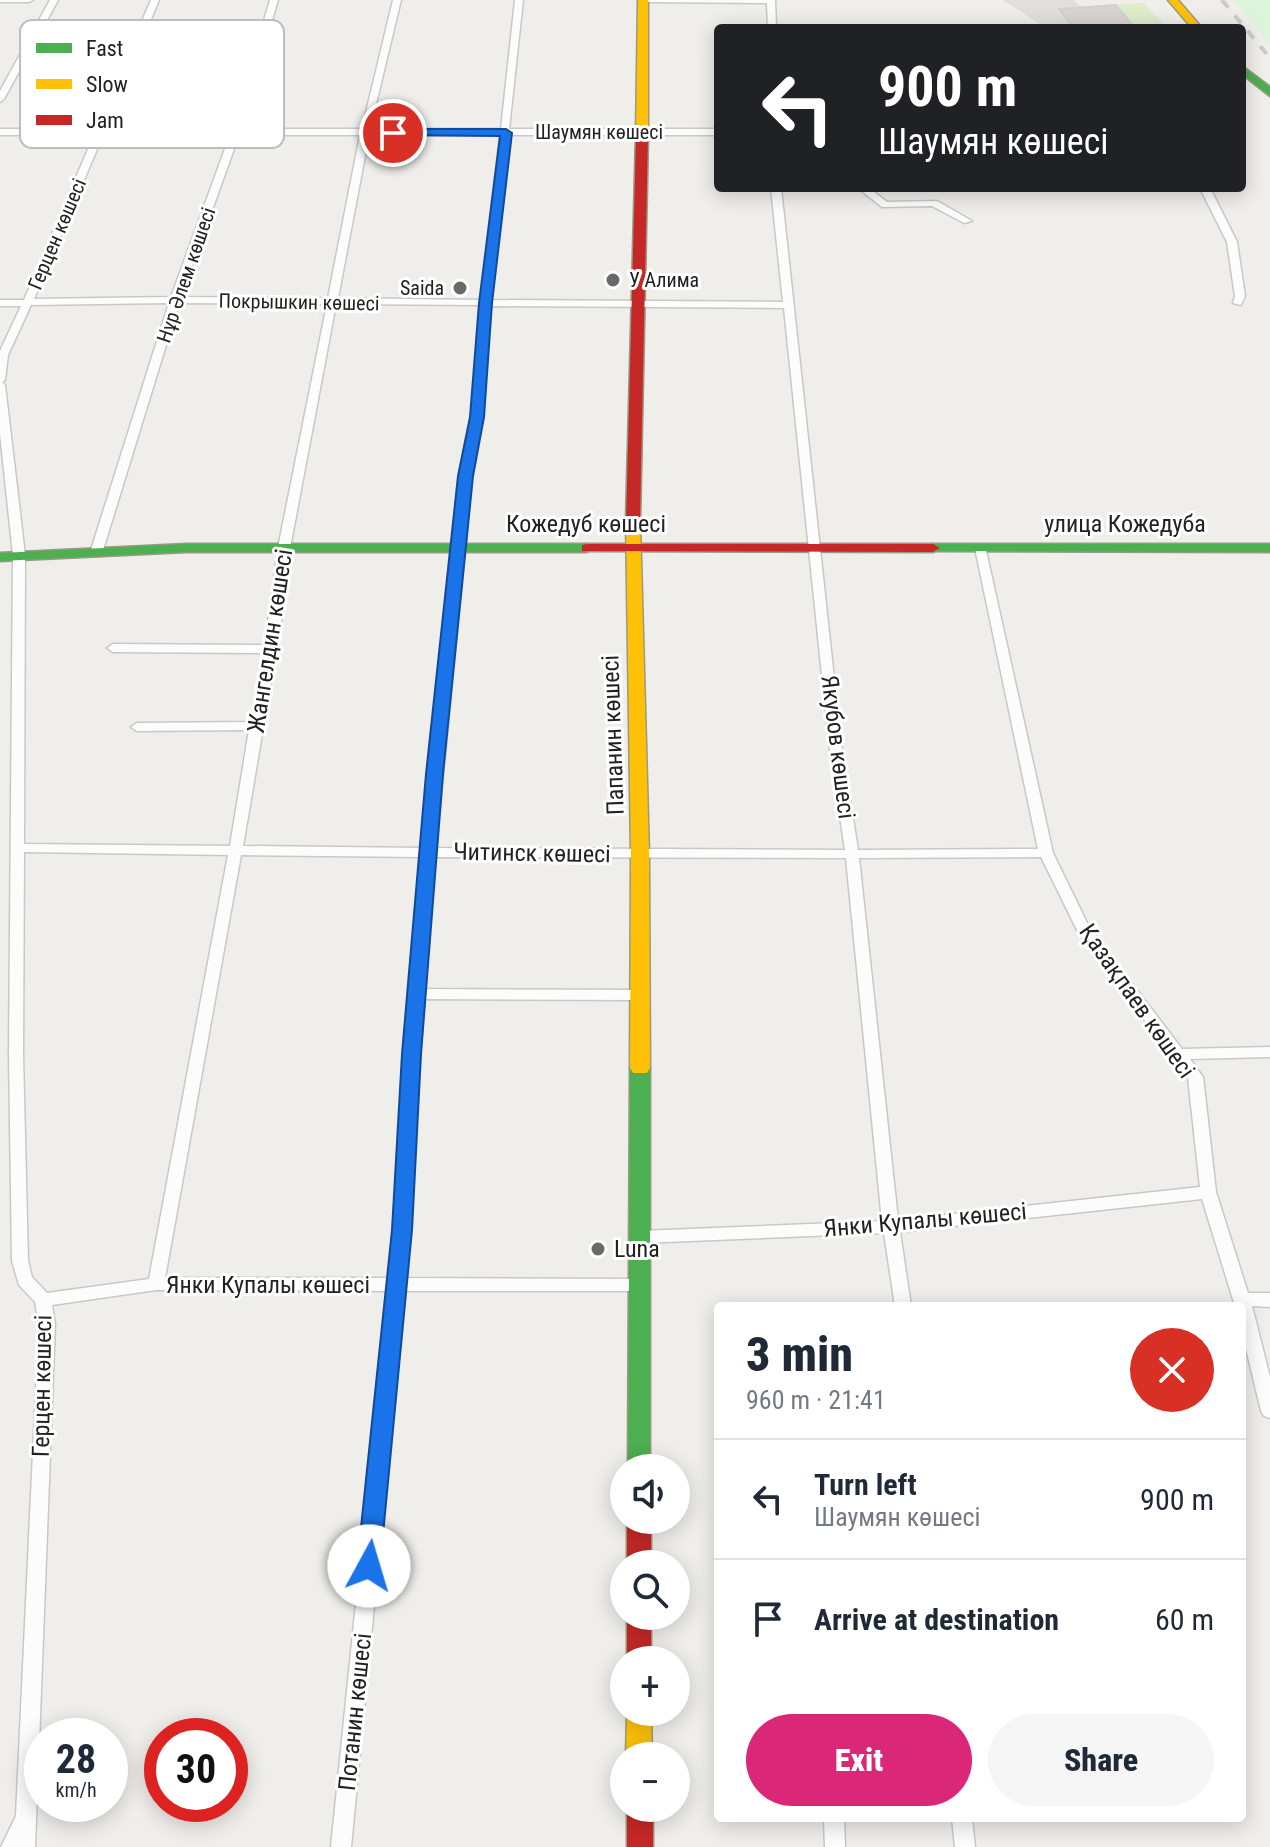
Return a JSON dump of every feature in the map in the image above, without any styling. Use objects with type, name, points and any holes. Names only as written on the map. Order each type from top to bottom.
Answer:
[{"type":"main road","name":"Папанин көшесі","points":[[639,1454],[640,855],[632,549],[640,303],[643,0]]},
{"type":"main road","points":[[1173,0],[1194,24]]},
{"type":"main road","points":[[1246,72],[1270,93]]},
{"type":"main road","name":"Кожедуб көшесі","points":[[0,557],[97,550],[284,548],[981,548]]},
{"type":"main road","name":"улица Кожедуба","points":[[981,548],[1270,548]]},
{"type":"main road","points":[[640,1822],[640,1847]]},
{"type":"street","points":[[0,0],[29,0]]},
{"type":"street","points":[[43,20],[54,0]]},
{"type":"street","name":"Герцен көшесі","points":[[147,20],[155,0]]},
{"type":"street","name":"Нұр Әлем көшесі","points":[[268,20],[274,0]]},
{"type":"street","name":"Жангелдин көшесі","points":[[156,1284],[236,850],[268,649],[282,582],[284,548],[365,133],[397,0]]},
{"type":"street","name":"Потанин көшесі","points":[[341,1847],[396,1286],[435,774],[466,476],[477,417],[486,303],[519,0]]},
{"type":"street","points":[[649,0],[772,1],[772,24]]},
{"type":"street","points":[[0,99],[20,62]]},
{"type":"street","name":"Шаумян көшесі","points":[[0,132],[20,132]]},
{"type":"street","name":"Шаумян көшесі","points":[[284,133],[714,132]]},
{"type":"street","name":"Герцен көшесі","points":[[30,1718],[47,1324],[43,1300],[25,1280],[20,1261],[16,1054],[19,555],[0,383],[3,355],[93,148]]},
{"type":"street","name":"Нұр Әлем көшесі","points":[[97,550],[175,300],[230,148]]},
{"type":"street","name":"Якубов көшесі","points":[[776,192],[835,743],[852,854],[891,1227],[902,1302]]},
{"type":"street","points":[[868,192],[885,205],[934,203],[967,221]]},
{"type":"street","points":[[1207,192],[1232,242],[1240,296],[1238,303]]},
{"type":"street","name":"Покрышкин көшесі","points":[[0,303],[175,300],[789,305]]},
{"type":"street","name":"Қазақпаев көшесі","points":[[981,548],[1046,853],[1083,929],[1195,1077],[1208,1192],[1243,1302]]},
{"type":"street","points":[[113,648],[268,649]]},
{"type":"street","points":[[137,727],[256,726]]},
{"type":"street","name":"Читинск көшесі","points":[[19,848],[640,855],[1046,853]]},
{"type":"street","points":[[417,994],[641,995]]},
{"type":"street","points":[[1178,1054],[1270,1052]]},
{"type":"street","name":"Янки Купалы көшесі","points":[[641,1237],[891,1227],[1208,1192]]},
{"type":"street","name":"Янки Купалы көшесі","points":[[43,1300],[156,1284],[639,1285]]},
{"type":"street","points":[[1242,1299],[1270,1300]]},
{"type":"street","name":"Қазақпаев көшесі","points":[[1246,1315],[1270,1411]]},
{"type":"street","points":[[11,1847],[24,1822]]},
{"type":"street","name":"Герцен көшесі","points":[[25,1847],[26,1822]]},
{"type":"street","points":[[834,1822],[835,1847]]},
{"type":"street","points":[[962,1822],[965,1847]]},
{"type":"green space","points":[[1234,0],[1270,0],[1270,44]]},
{"type":"green space","points":[[1144,3],[1164,24],[1132,24],[1116,5]]},
{"type":"shaded area","points":[[1003,0],[1074,0],[1081,7],[1060,9],[1071,24],[1040,24]]},
{"type":"building","points":[[1116,5],[1132,24],[1071,24],[1059,9]]},
{"type":"railway","points":[[1222,0],[1242,24]]},
{"type":"railway","points":[[1246,29],[1270,58]]},
{"type":"traffic: fast","points":[[1246,72],[1270,93]]},
{"type":"traffic: fast","points":[[0,557],[186,548],[587,548]]},
{"type":"traffic: fast","points":[[933,548],[1270,548]]},
{"type":"traffic: fast","points":[[639,1454],[640,1068]]},
{"type":"traffic: slow","points":[[642,135],[643,0]]},
{"type":"traffic: slow","points":[[1173,0],[1194,24]]},
{"type":"traffic: slow","points":[[633,521],[640,855],[640,1068]]},
{"type":"traffic: slow","points":[[639,1726],[639,1742]]},
{"type":"traffic: jam","points":[[633,521],[642,135]]},
{"type":"traffic: jam","points":[[587,548],[933,548]]},
{"type":"traffic: jam","points":[[639,1534],[639,1550]]},
{"type":"traffic: jam","points":[[639,1630],[639,1646]]},
{"type":"traffic: jam","points":[[640,1822],[640,1847]]},
{"type":"place","name":"У Алима","points":[[613,280]]},
{"type":"place","name":"Saida","points":[[460,288]]},
{"type":"place","name":"Luna","points":[[598,1249]]},
{"type":"route","points":[[369,1566],[402,1230],[412,1054],[435,774],[466,476],[477,417],[486,303],[506,133],[393,133]]}]
